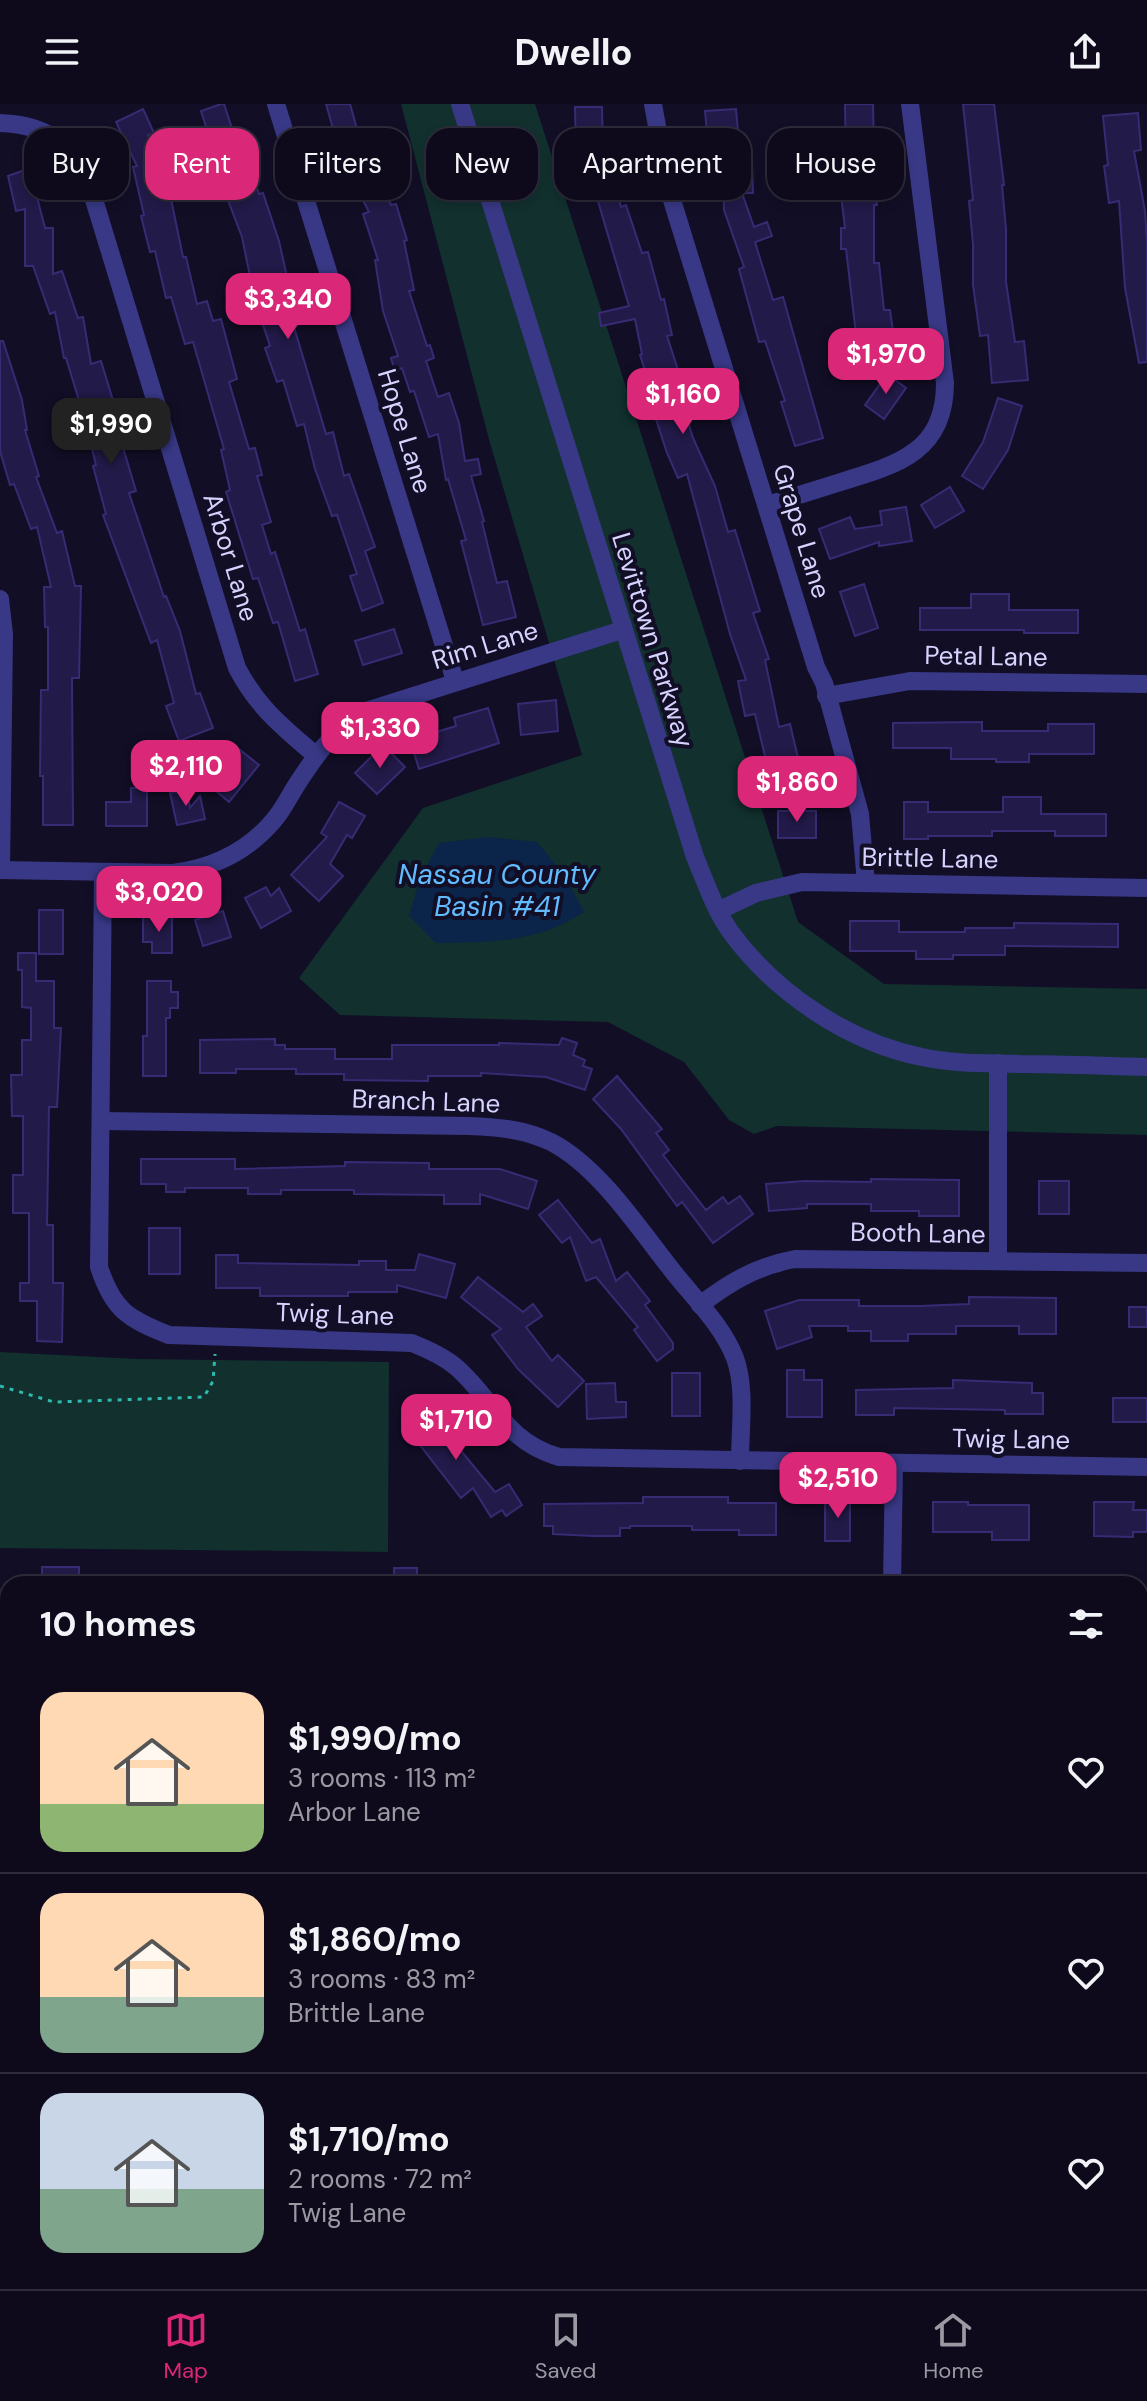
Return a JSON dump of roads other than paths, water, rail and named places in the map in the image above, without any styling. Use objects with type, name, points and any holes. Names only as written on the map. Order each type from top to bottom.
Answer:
[{"type":"street","name":"Hope Lane","points":[[276,104],[455,681]]},
{"type":"street","name":"Levittown Parkway","points":[[460,104],[695,857],[718,911],[732,933],[787,990],[828,1021],[890,1049],[923,1058],[1147,1067]]},
{"type":"street","name":"Grape Lane","points":[[653,104],[668,187],[860,814],[866,883]]},
{"type":"street","points":[[767,505],[903,461],[917,452],[934,432],[942,416],[945,383],[910,104]]},
{"type":"street","name":"Arbor Lane","points":[[0,123],[24,124],[50,134],[63,143],[81,170],[92,193],[237,668],[250,694],[264,710],[315,755]]},
{"type":"street","points":[[0,599],[4,634],[1,666],[0,870]]},
{"type":"street","name":"Rim Lane","points":[[0,870],[173,873],[192,871],[231,856],[276,819],[315,755],[345,723],[369,710],[455,681],[622,630]]},
{"type":"street","name":"Petal Lane","points":[[826,696],[910,681],[1147,684]]},
{"type":"street","name":"Twig Lane","points":[[103,872],[99,1267],[115,1304],[138,1323],[169,1335],[412,1343],[457,1368],[508,1428],[541,1452],[559,1457],[1147,1467]]},
{"type":"street","name":"Brittle Lane","points":[[718,911],[756,893],[802,882],[1147,888]]},
{"type":"street","points":[[998,1063],[998,1261]]},
{"type":"street","name":"Branch Lane","points":[[101,1121],[504,1127],[553,1143],[582,1164],[612,1196],[724,1337],[736,1360],[740,1390],[740,1461]]},
{"type":"street","name":"Booth Lane","points":[[700,1305],[748,1272],[795,1259],[1147,1263]]},
{"type":"street","points":[[892,1576],[894,1463]]},
{"type":"water","name":"Nassau County Basin #41","points":[[489,837],[537,842],[565,876],[584,912],[549,930],[513,939],[436,943],[409,916],[420,879],[439,843]]}]
